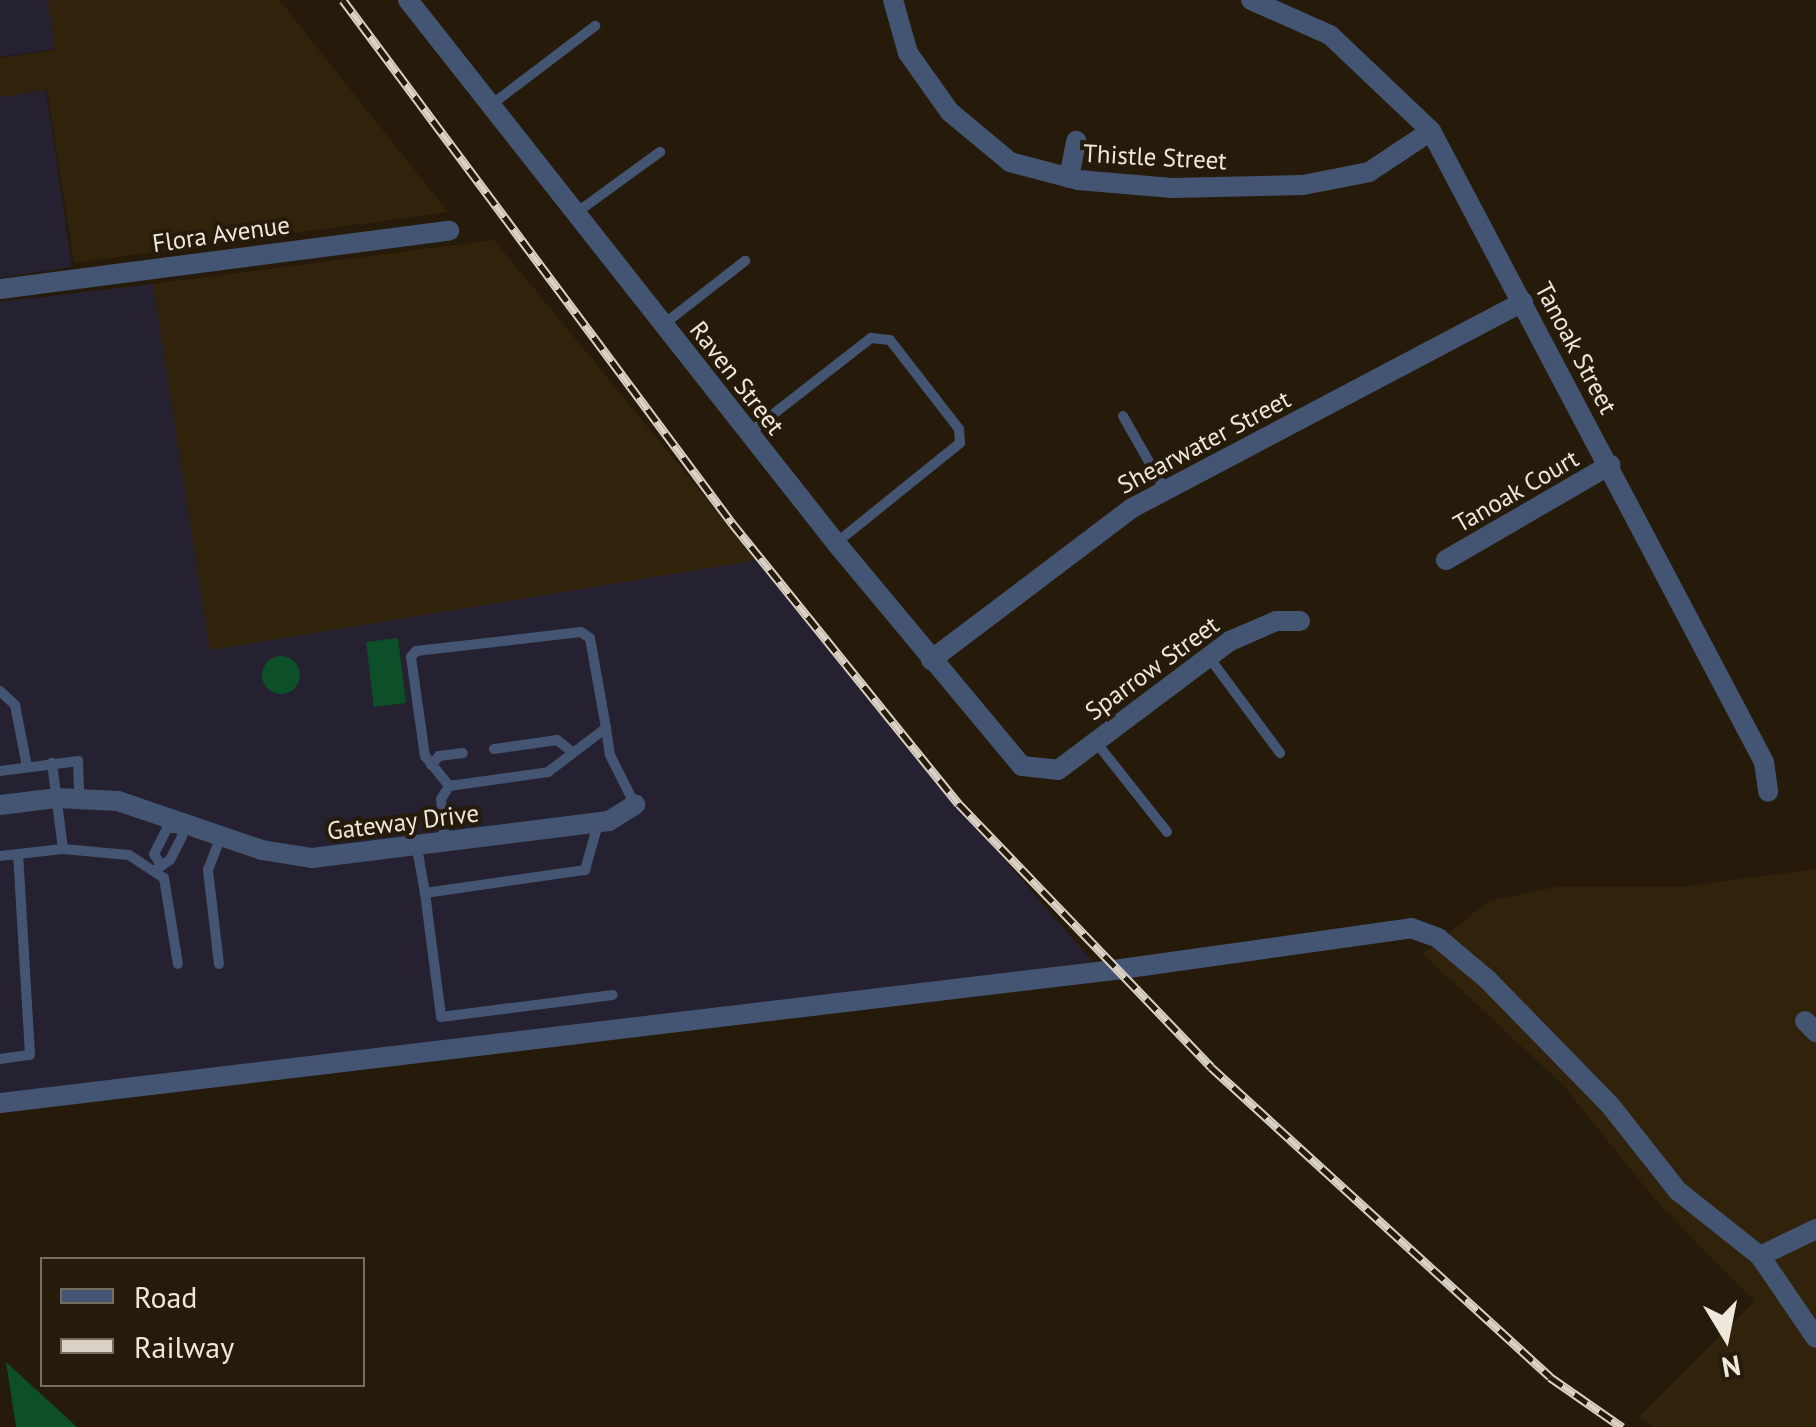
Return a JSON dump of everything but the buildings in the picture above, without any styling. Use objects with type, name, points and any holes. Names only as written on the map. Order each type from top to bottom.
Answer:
[{"type":"street","name":"Raven Street","points":[[408,0],[836,543],[1022,766],[1041,773]]},
{"type":"street","name":"Thistle Street","points":[[893,0],[908,54],[950,112],[1010,162],[1069,178],[1172,188],[1302,185],[1369,172],[1431,131]]},
{"type":"street","name":"Tanoak Street","points":[[1251,0],[1330,35],[1431,131],[1764,762],[1768,792]]},
{"type":"street","points":[[1069,178],[1076,141]]},
{"type":"street","name":"Flora Avenue","points":[[0,289],[449,230]]},
{"type":"street","name":"Shearwater Street","points":[[932,660],[1070,552],[1165,490],[1523,302]]},
{"type":"street","name":"Tanoak Court","points":[[1446,560],[1610,465]]},
{"type":"street","name":"Sparrow Street","points":[[1041,773],[1058,770],[1208,655],[1254,629],[1300,621]]},
{"type":"street","name":"Gateway Drive","points":[[0,805],[79,798],[312,858],[417,848],[598,822],[635,804]]},
{"type":"street","points":[[0,1103],[1411,928],[1438,938],[1487,979],[1610,1105],[1678,1190],[1760,1256],[1816,1338]]},
{"type":"street","points":[[1760,1256],[1816,1229]]},
{"type":"lane","points":[[490,105],[595,26]]},
{"type":"lane","points":[[575,213],[660,152]]},
{"type":"lane","points":[[663,325],[745,261]]},
{"type":"lane","points":[[749,433],[871,338],[890,340],[959,428],[960,443],[836,543]]},
{"type":"lane","points":[[1124,416],[1165,490]]},
{"type":"lane","points":[[449,786],[430,765],[411,657],[438,646],[581,632],[600,662],[610,755],[635,804]]},
{"type":"lane","points":[[1208,655],[1280,752]]},
{"type":"lane","points":[[0,690],[12,694],[26,767]]},
{"type":"lane","points":[[449,786],[548,772],[606,728]]},
{"type":"lane","points":[[494,749],[557,740],[571,751]]},
{"type":"lane","points":[[1094,740],[1167,832]]},
{"type":"lane","points":[[430,765],[439,756],[463,753]]},
{"type":"lane","points":[[52,763],[63,849]]},
{"type":"lane","points":[[0,771],[80,763],[79,798]]},
{"type":"lane","points":[[445,844],[441,799],[449,786]]},
{"type":"lane","points":[[424,893],[585,870],[598,822]]},
{"type":"lane","points":[[156,867],[170,860],[182,836],[180,823],[167,828],[154,854],[156,867],[164,878],[178,964]]},
{"type":"lane","points":[[220,964],[208,870],[221,836]]},
{"type":"lane","points":[[417,848],[441,1018],[612,994]]},
{"type":"lane","points":[[0,856],[63,849],[130,855],[156,867]]},
{"type":"lane","points":[[0,1059],[30,1055],[18,855]]},
{"type":"shaded area","points":[[0,0],[48,0],[55,49],[0,57]]},
{"type":"shaded area","points":[[48,0],[279,0],[448,212],[74,263],[47,89],[0,97],[0,58],[55,50]]},
{"type":"shaded area","points":[[46,90],[72,267],[0,278],[0,97]]},
{"type":"shaded area","points":[[494,240],[757,560],[210,650],[153,284]]},
{"type":"shaded area","points":[[153,284],[210,650],[757,560],[925,768],[1093,962],[781,1008],[0,1100],[0,302]]},
{"type":"shaded area","points":[[1816,869],[1816,1427],[1655,1427],[1638,1418],[1755,1301],[1658,1203],[1563,1085],[1423,954],[1489,901],[1556,887],[1682,887]]},
{"type":"green space","points":[[398,638],[406,703],[374,707],[366,642]]},
{"type":"green space","points":[[281,656],[295,661],[300,675],[295,689],[281,694],[267,689],[262,675],[267,661]]},
{"type":"green space","points":[[6,1362],[77,1427],[16,1427]]},
{"type":"railway","points":[[343,0],[732,523],[959,804],[1211,1067],[1550,1377],[1622,1427]]}]
